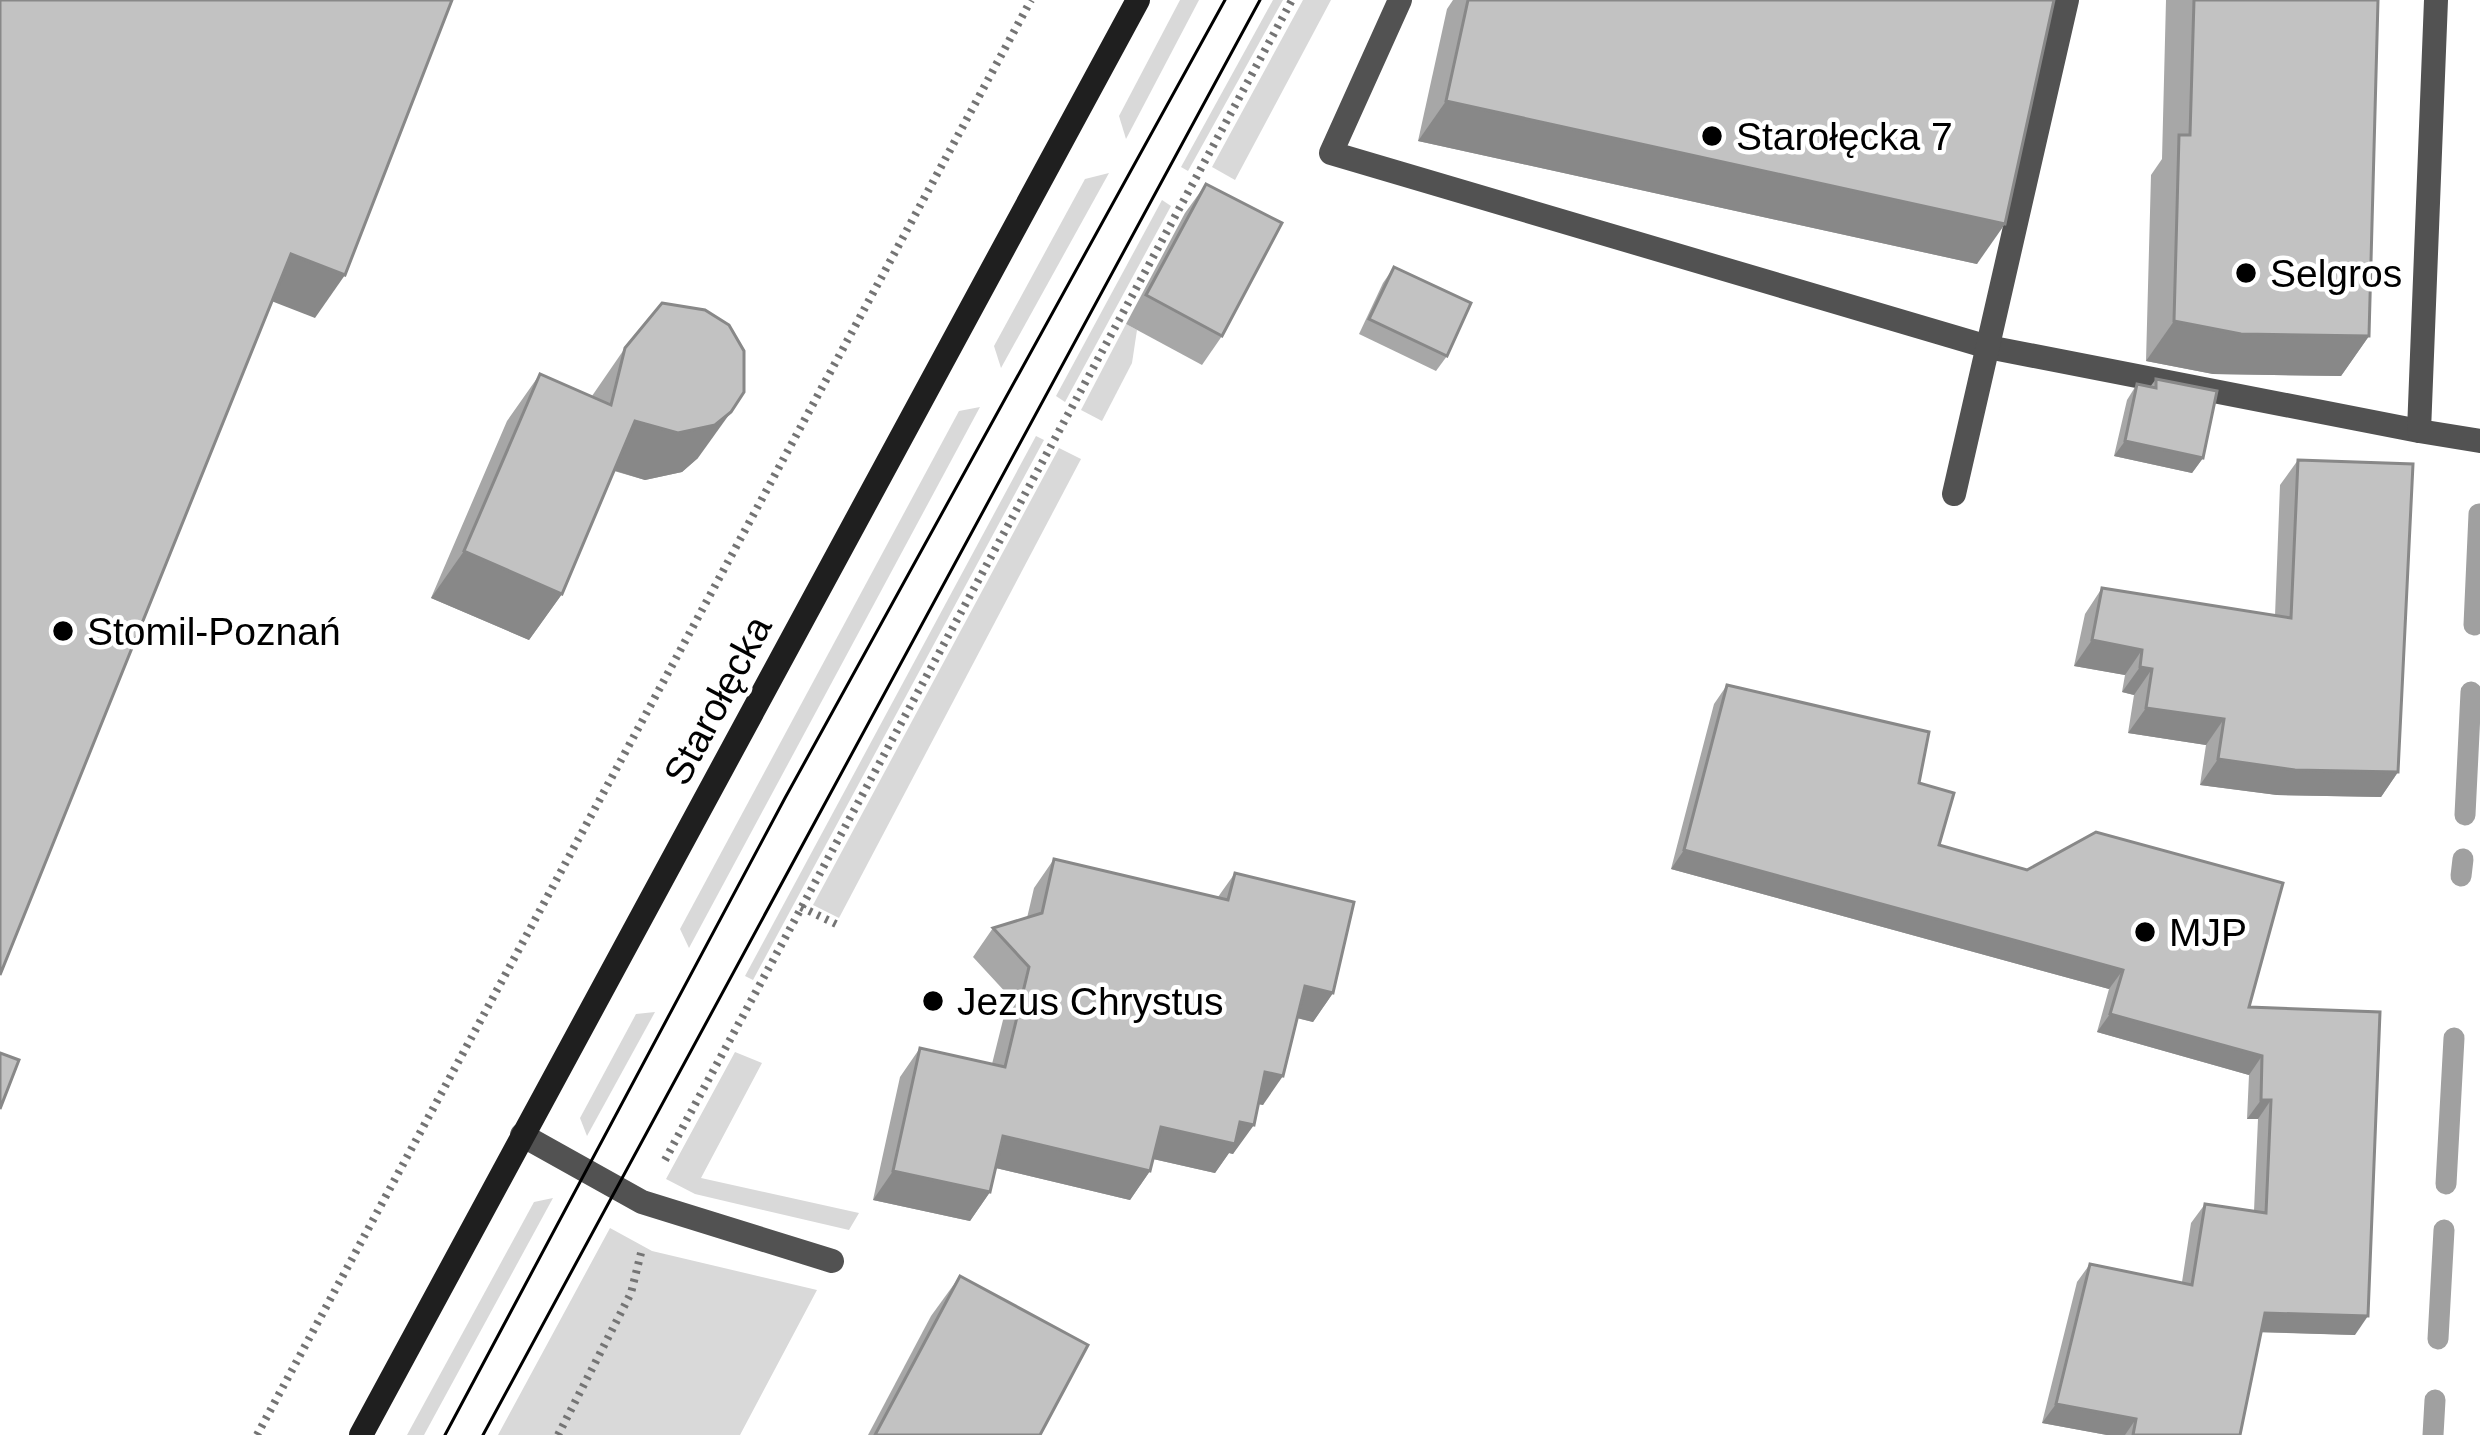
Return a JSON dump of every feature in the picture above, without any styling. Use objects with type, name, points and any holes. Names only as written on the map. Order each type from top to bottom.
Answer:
[{"type":"street","name":"Starołęcka","points":[[361,1435],[1138,0]]},
{"type":"lane","points":[[1400,0],[1331,153],[1988,347],[2480,441]]},
{"type":"lane","points":[[1954,494],[2067,0]]},
{"type":"lane","points":[[2420,431],[2436,0]]},
{"type":"lane","points":[[522,1135],[642,1202],[832,1261]]},
{"type":"path","points":[[257,1435],[1031,0]]},
{"type":"path","points":[[558,1435],[631,1293],[641,1262],[642,1202],[1292,0]]},
{"type":"path","points":[[801,907],[836,924]]},
{"type":"shaded area","points":[[1180,0],[1199,0],[1126,139],[1119,116]]},
{"type":"shaded area","points":[[1273,0],[1283,0],[1188,171],[1181,167]]},
{"type":"shaded area","points":[[1303,0],[1331,0],[1235,180],[1212,167]]},
{"type":"shaded area","points":[[1109,173],[1001,368],[994,346],[1085,179]]},
{"type":"shaded area","points":[[1162,200],[1171,206],[1065,402],[1056,396]]},
{"type":"shaded area","points":[[1126,324],[1137,330],[1132,363],[1102,421],[1081,410]]},
{"type":"shaded area","points":[[980,407],[689,948],[680,929],[959,411]]},
{"type":"shaded area","points":[[1036,436],[1044,440],[753,980],[745,976]]},
{"type":"shaded area","points":[[1059,448],[1081,459],[839,918],[813,905]]},
{"type":"shaded area","points":[[655,1012],[587,1136],[580,1118],[636,1014]]},
{"type":"shaded area","points":[[735,1052],[762,1063],[701,1178],[859,1213],[849,1230],[695,1194],[666,1179]]},
{"type":"shaded area","points":[[553,1198],[424,1435],[407,1435],[534,1202]]},
{"type":"shaded area","points":[[610,1228],[652,1251],[817,1290],[740,1435],[498,1435]]},
{"type":"building","name":"Stomil-Poznań","points":[[0,0],[452,0],[345,275],[291,254],[0,975]]},
{"type":"building","name":"Starołęcka 7","points":[[1468,0],[2054,0],[2005,224],[1446,101]]},
{"type":"building","name":"Selgros","points":[[2194,0],[2378,0],[2369,336],[2241,334],[2174,321],[2179,135],[2190,135]]},
{"type":"building","points":[[1206,184],[1282,223],[1222,336],[1146,295]]},
{"type":"building","points":[[1394,267],[1471,303],[1447,356],[1369,319]]},
{"type":"building","points":[[662,303],[705,310],[729,325],[744,351],[744,392],[731,412],[715,425],[678,433],[635,421],[562,594],[464,551],[540,374],[611,405],[625,348]]},
{"type":"building","points":[[2156,379],[2217,391],[2203,458],[2125,441],[2137,384],[2156,388]]},
{"type":"building","points":[[2298,460],[2413,464],[2398,772],[2295,770],[2218,759],[2224,719],[2146,708],[2152,669],[2140,667],[2142,650],[2092,640],[2102,588],[2291,618]]},
{"type":"building","points":[[1727,685],[1929,732],[1919,783],[1954,793],[1939,845],[2027,870],[2096,832],[2283,883],[2249,1007],[2380,1012],[2368,1316],[2265,1313],[2240,1435],[2133,1435],[2136,1419],[2056,1404],[2090,1264],[2192,1285],[2205,1204],[2266,1213],[2271,1100],[2261,1100],[2262,1056],[2110,1014],[2123,970],[1684,850]]},
{"type":"building","points":[[1054,859],[1228,900],[1235,873],[1354,902],[1333,993],[1305,986],[1283,1076],[1265,1072],[1254,1125],[1240,1122],[1235,1144],[1161,1127],[1150,1171],[1003,1136],[990,1192],[893,1171],[920,1048],[1005,1067],[1029,967],[993,928],[1042,913]]},
{"type":"building","points":[[0,1053],[19,1060],[0,1109]]},
{"type":"building","points":[[960,1276],[1088,1345],[1040,1435],[875,1435]]},
{"type":"waterway","points":[[2474,625],[2479,514]]},
{"type":"waterway","points":[[2465,815],[2471,692]]},
{"type":"waterway","points":[[2461,876],[2463,859]]},
{"type":"waterway","points":[[2446,1184],[2454,1038]]},
{"type":"waterway","points":[[2438,1339],[2444,1230]]},
{"type":"waterway","points":[[2433,1435],[2435,1400]]},
{"type":"tram line","points":[[445,1435],[785,798],[1225,0]]},
{"type":"tram line","points":[[483,1435],[1260,0]]},
{"type":"place","name":"Starołęcka 7","points":[[1712,136]]},
{"type":"place","name":"Selgros","points":[[2246,273]]},
{"type":"place","name":"Stomil-Poznań","points":[[63,631]]},
{"type":"place","name":"MJP","points":[[2145,932]]},
{"type":"place","name":"Jezus Chrystus","points":[[933,1001]]}]
